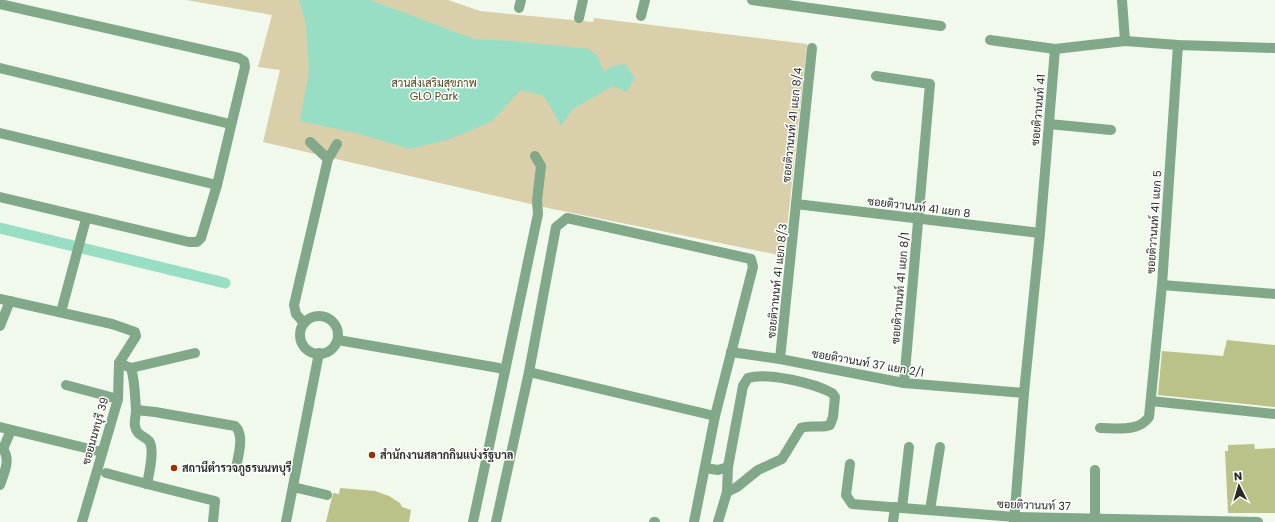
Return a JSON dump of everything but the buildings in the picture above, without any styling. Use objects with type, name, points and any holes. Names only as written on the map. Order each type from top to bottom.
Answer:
[{"type":"street","points":[[579,18],[583,0]]},
{"type":"street","points":[[641,16],[645,0]]},
{"type":"street","points":[[752,0],[815,4],[941,26]]},
{"type":"street","points":[[1122,0],[1125,41]]},
{"type":"street","points":[[0,4],[239,58],[244,61],[245,67],[230,124],[217,185],[201,238],[197,242],[189,242],[86,219],[0,197]]},
{"type":"street","points":[[990,40],[1055,49],[1125,41],[1178,45],[1275,48]]},
{"type":"street","name":"ซอยติวานนท์ 41 แยก 5","points":[[1100,428],[1134,428],[1144,424],[1149,417],[1162,285],[1178,45]]},
{"type":"street","name":"ซอยติวานนท์ 41 แยก 8/4","points":[[796,204],[812,48]]},
{"type":"street","name":"ซอยติวานนท์ 41","points":[[1015,520],[1024,393],[1040,233],[1055,49]]},
{"type":"street","points":[[0,68],[230,124]]},
{"type":"street","name":"ซอยติวานนท์ 41 แยก 8/1","points":[[876,76],[930,84],[904,383]]},
{"type":"street","points":[[1049,124],[1112,130]]},
{"type":"street","points":[[0,133],[217,185]]},
{"type":"street","points":[[310,142],[328,159]]},
{"type":"street","points":[[304,324],[296,314],[294,305],[328,159],[337,144]]},
{"type":"street","points":[[473,522],[538,214],[537,201],[541,166],[535,156]]},
{"type":"street","name":"ซอยติวานนท์ 41 แยก 8","points":[[796,204],[1040,233]]},
{"type":"street","name":"ซอยติวานนท์ 41 แยก 8/3","points":[[780,359],[796,204]]},
{"type":"street","points":[[496,522],[529,372],[556,227],[567,218],[751,258],[753,267],[715,416],[694,522]]},
{"type":"street","points":[[61,312],[86,219]]},
{"type":"street","points":[[1162,285],[1275,294]]},
{"type":"street","points":[[0,326],[5,300],[112,324],[135,332],[136,336],[119,363],[130,368],[195,352]]},
{"type":"street","points":[[314,317],[327,318],[337,327],[338,340],[330,351],[324,353],[312,353],[303,345],[300,334],[304,324],[314,317]]},
{"type":"street","points":[[338,340],[505,370]]},
{"type":"street","name":"ซอยติวานนท์ 37 แยก 2/1","points":[[731,352],[780,359],[904,383],[1024,393]]},
{"type":"street","points":[[286,522],[319,353]]},
{"type":"street","name":"ซอยนนทบุรี 39","points":[[82,522],[118,399],[119,363]]},
{"type":"street","points":[[130,368],[134,377],[136,410],[135,425],[138,434],[149,441],[152,448],[147,484]]},
{"type":"street","points":[[529,372],[715,416]]},
{"type":"street","points":[[718,522],[727,492],[728,467],[743,386],[748,378],[757,375],[795,381],[828,390],[835,397],[833,417],[830,425],[822,428],[807,426],[801,428],[782,459],[758,470],[737,487],[727,492]]},
{"type":"street","points":[[66,385],[118,399]]},
{"type":"street","points":[[1151,401],[1275,414]]},
{"type":"street","points":[[136,410],[235,426],[239,430],[240,436],[236,468]]},
{"type":"street","points":[[0,427],[102,452]]},
{"type":"street","points":[[0,485],[7,461],[7,454],[2,448],[11,430]]},
{"type":"street","points":[[893,522],[898,508],[909,447]]},
{"type":"street","points":[[930,510],[940,447]]},
{"type":"street","name":"ซอยติวานนท์ 37","points":[[850,464],[846,495],[852,504],[930,510],[1015,520],[1084,520],[1095,518],[1137,521],[1258,522]]},
{"type":"street","points":[[705,468],[718,470],[728,467]]},
{"type":"street","points":[[1095,470],[1095,518]]},
{"type":"street","points":[[106,473],[215,501],[213,522]]},
{"type":"street","points":[[294,487],[327,495]]},
{"type":"green space","name":"สวนส่งเสริมสุขภาพ GLO Park","points":[[186,0],[448,0],[480,11],[593,22],[594,18],[807,44],[784,256],[548,208],[263,142],[280,70],[258,67],[272,15]]},
{"type":"shaded area","points":[[299,0],[370,0],[474,39],[513,41],[589,49],[597,56],[604,72],[612,66],[625,64],[635,78],[626,92],[613,86],[573,109],[561,126],[544,96],[521,90],[491,122],[447,140],[409,149],[360,134],[300,121],[309,71],[306,24]]},
{"type":"waterway","points":[[0,228],[225,283]]},
{"type":"place","name":"สำนักงานสลากกินแบ่งรัฐบาล","points":[[372,455]]},
{"type":"place","name":"สถานีตำรวจภูธรนนทบุรี","points":[[174,468]]}]
